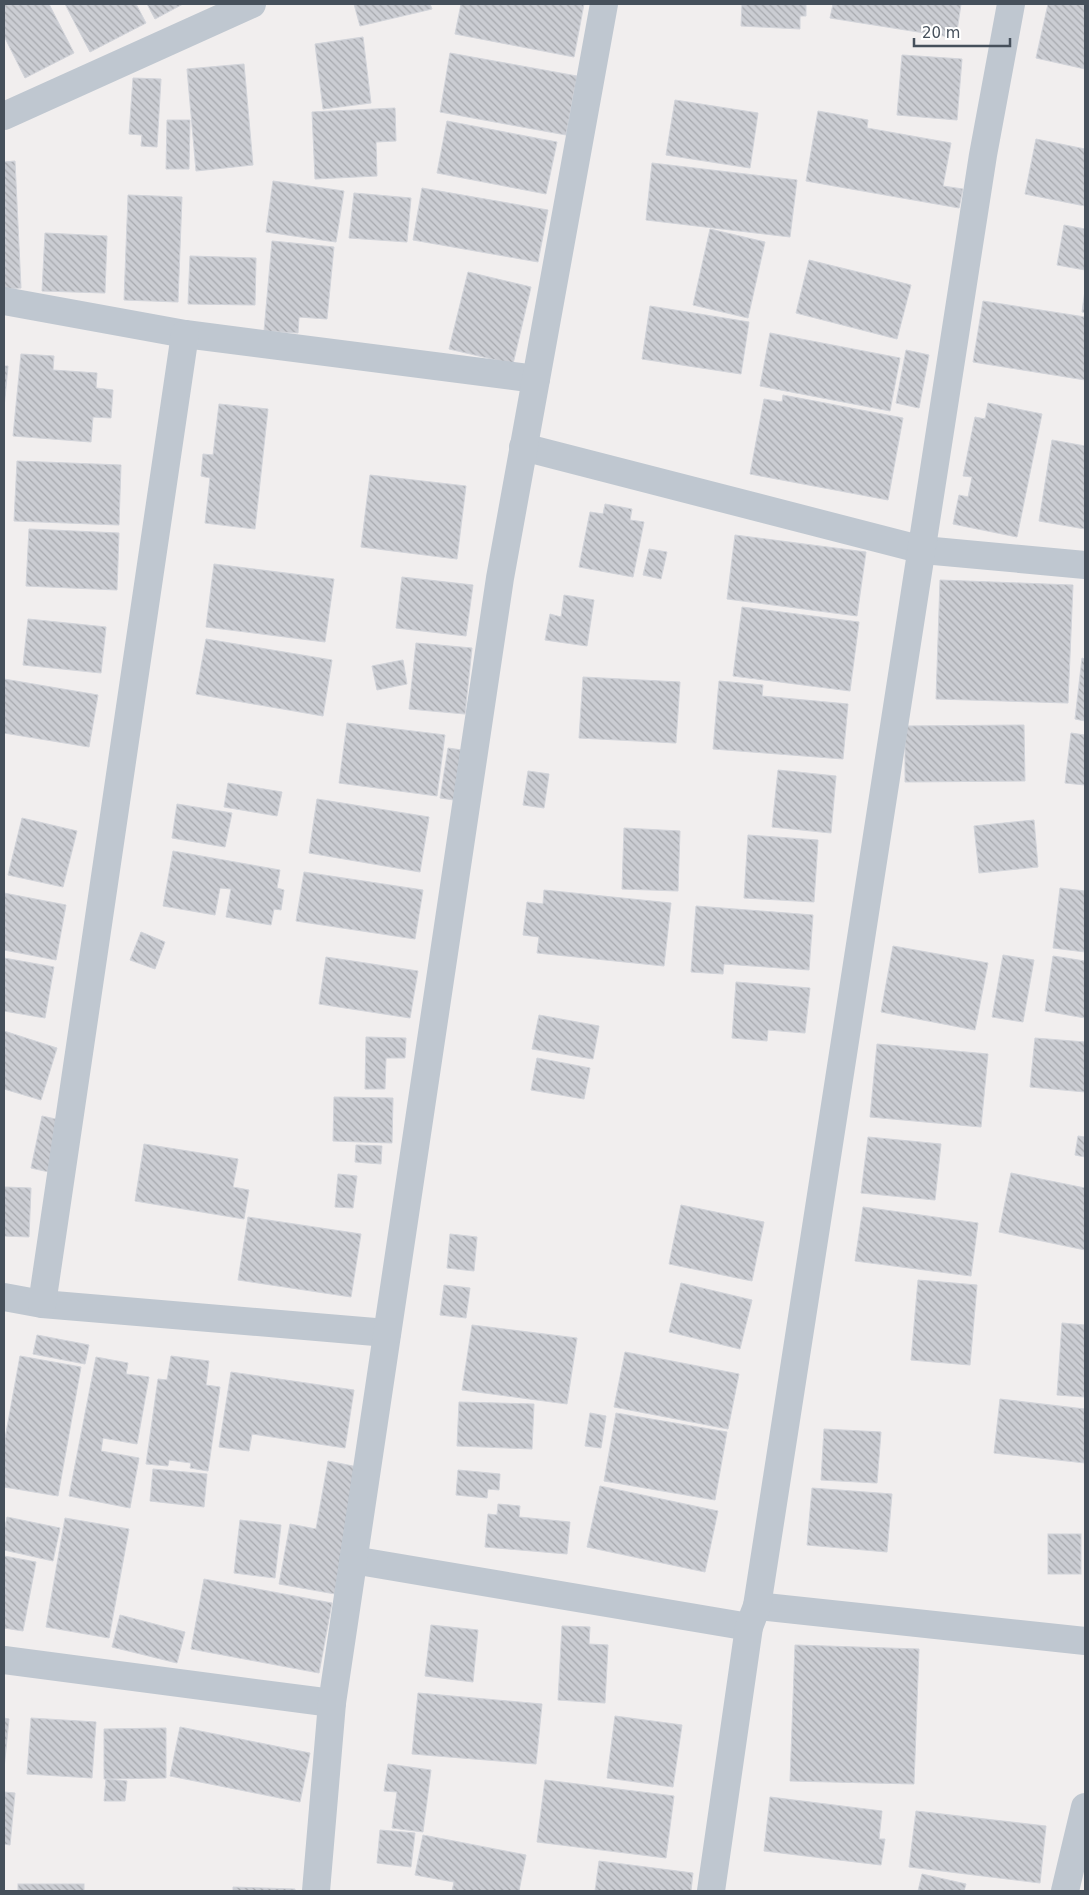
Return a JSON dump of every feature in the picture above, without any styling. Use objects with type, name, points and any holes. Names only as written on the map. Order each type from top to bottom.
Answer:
[{"type":"street","points":[[4,116],[252,4]]},
{"type":"street","points":[[316,1891],[332,1703],[500,578],[604,4]]},
{"type":"street","points":[[711,1891],[983,155],[1011,4]]},
{"type":"street","points":[[4,300],[185,334],[536,378]]},
{"type":"street","points":[[42,1304],[185,334]]},
{"type":"street","points":[[524,447],[922,550],[1085,565]]},
{"type":"street","points":[[4,1297],[42,1304],[387,1333]]},
{"type":"street","points":[[353,1560],[753,1616],[1085,1641]]},
{"type":"street","points":[[4,1660],[332,1703]]},
{"type":"street","points":[[1065,1891],[1085,1807]]},
{"type":"building","points":[[4,4],[49,4],[74,53],[25,78],[4,36]]},
{"type":"building","points":[[65,4],[136,4],[146,23],[90,52]]},
{"type":"building","points":[[147,4],[183,4],[155,19]]},
{"type":"building","points":[[354,4],[430,4],[432,9],[360,26]]},
{"type":"building","points":[[461,4],[584,4],[574,57],[455,34]]},
{"type":"building","points":[[742,4],[806,4],[806,16],[800,16],[800,29],[741,26]]},
{"type":"building","points":[[833,4],[961,4],[956,38],[830,18]]},
{"type":"building","points":[[1048,4],[1085,4],[1085,69],[1036,58]]},
{"type":"building","points":[[363,37],[371,103],[323,109],[315,44]]},
{"type":"building","points":[[450,53],[577,76],[566,135],[440,112]]},
{"type":"building","points":[[902,55],[962,59],[957,120],[897,115]]},
{"type":"building","points":[[244,64],[253,165],[196,171],[187,69]]},
{"type":"building","points":[[133,78],[161,79],[157,147],[141,146],[142,135],[129,134]]},
{"type":"building","points":[[675,100],[758,113],[750,168],[666,155]]},
{"type":"building","points":[[395,108],[396,141],[376,142],[377,176],[315,179],[312,112]]},
{"type":"building","points":[[818,111],[868,120],[867,128],[951,143],[943,186],[963,189],[959,208],[806,181]]},
{"type":"building","points":[[167,120],[190,120],[189,169],[166,169]]},
{"type":"building","points":[[447,121],[557,142],[546,194],[437,173]]},
{"type":"building","points":[[1036,139],[1085,149],[1085,206],[1025,194]]},
{"type":"building","points":[[15,161],[21,288],[4,289],[4,162]]},
{"type":"building","points":[[652,163],[797,180],[790,237],[646,220]]},
{"type":"building","points":[[273,181],[344,191],[336,242],[266,232]]},
{"type":"building","points":[[422,188],[548,210],[538,262],[413,240]]},
{"type":"building","points":[[354,193],[411,198],[407,242],[349,238]]},
{"type":"building","points":[[128,195],[182,197],[178,302],[124,300]]},
{"type":"building","points":[[1064,225],[1085,229],[1085,270],[1057,265]]},
{"type":"building","points":[[710,229],[765,242],[748,318],[693,305]]},
{"type":"building","points":[[45,233],[107,236],[105,293],[42,291]]},
{"type":"building","points":[[272,241],[334,247],[327,319],[299,317],[298,333],[264,331]]},
{"type":"building","points":[[190,256],[256,258],[255,305],[188,304]]},
{"type":"building","points":[[809,260],[911,285],[897,339],[796,313]]},
{"type":"building","points":[[468,272],[531,287],[513,364],[449,349]]},
{"type":"building","points":[[1085,290],[1085,313],[1082,312]]},
{"type":"building","points":[[983,301],[1085,317],[1085,380],[973,362]]},
{"type":"building","points":[[650,306],[749,322],[741,374],[642,359]]},
{"type":"building","points":[[770,333],[900,358],[890,411],[760,386]]},
{"type":"building","points":[[906,350],[929,355],[919,408],[896,403]]},
{"type":"building","points":[[21,354],[54,356],[53,370],[97,373],[96,388],[113,390],[111,418],[93,417],[91,442],[13,436]]},
{"type":"building","points":[[4,366],[8,366],[4,408]]},
{"type":"building","points":[[783,395],[903,418],[888,500],[750,474],[764,399],[782,402]]},
{"type":"building","points":[[988,403],[1042,414],[1017,537],[953,524],[959,495],[968,497],[972,477],[963,476],[975,417],[985,419]]},
{"type":"building","points":[[219,404],[268,409],[255,529],[205,523],[210,478],[201,476],[203,454],[213,455]]},
{"type":"building","points":[[1052,440],[1085,446],[1085,529],[1039,521]]},
{"type":"building","points":[[17,461],[121,465],[119,525],[14,521]]},
{"type":"building","points":[[370,475],[466,486],[457,559],[361,547]]},
{"type":"building","points":[[605,504],[632,509],[630,520],[644,522],[633,577],[579,567],[590,512],[603,514]]},
{"type":"building","points":[[29,529],[119,533],[117,590],[26,586]]},
{"type":"building","points":[[735,535],[866,552],[857,616],[727,599]]},
{"type":"building","points":[[649,549],[667,552],[661,579],[643,575]]},
{"type":"building","points":[[214,564],[334,579],[325,642],[206,627]]},
{"type":"building","points":[[402,577],[473,585],[466,636],[396,628]]},
{"type":"building","points":[[940,580],[1073,585],[1068,703],[936,699]]},
{"type":"building","points":[[564,595],[594,600],[587,646],[545,640],[550,614],[561,617]]},
{"type":"building","points":[[742,607],[859,622],[850,691],[733,676]]},
{"type":"building","points":[[28,619],[106,627],[101,673],[23,665]]},
{"type":"building","points":[[206,639],[332,660],[323,716],[196,694]]},
{"type":"building","points":[[416,643],[472,648],[465,714],[409,709]]},
{"type":"building","points":[[1082,658],[1085,659],[1085,721],[1075,719]]},
{"type":"building","points":[[403,660],[407,684],[377,690],[372,666]]},
{"type":"building","points":[[583,677],[680,682],[676,743],[579,738]]},
{"type":"building","points":[[4,679],[98,695],[89,747],[4,733]]},
{"type":"building","points":[[719,681],[763,685],[762,696],[848,704],[843,759],[713,749]]},
{"type":"building","points":[[347,723],[445,735],[437,796],[339,783]]},
{"type":"building","points":[[1024,725],[1025,781],[905,782],[905,726]]},
{"type":"building","points":[[1071,733],[1085,735],[1085,785],[1065,783]]},
{"type":"building","points":[[448,748],[469,751],[461,801],[440,798]]},
{"type":"building","points":[[778,770],[836,776],[831,833],[772,827]]},
{"type":"building","points":[[528,771],[549,774],[544,808],[523,805]]},
{"type":"building","points":[[228,783],[282,792],[277,816],[224,807]]},
{"type":"building","points":[[317,799],[429,817],[420,872],[309,853]]},
{"type":"building","points":[[177,804],[232,813],[225,847],[172,838]]},
{"type":"building","points":[[22,818],[77,831],[63,887],[8,875]]},
{"type":"building","points":[[1034,820],[1038,867],[979,873],[974,826]]},
{"type":"building","points":[[624,828],[680,831],[678,891],[622,889]]},
{"type":"building","points":[[748,835],[818,840],[814,902],[744,898]]},
{"type":"building","points":[[173,851],[280,870],[277,888],[284,890],[281,910],[274,909],[271,925],[226,917],[231,889],[220,888],[215,915],[163,906]]},
{"type":"building","points":[[304,872],[423,890],[415,939],[296,921]]},
{"type":"building","points":[[1060,888],[1085,891],[1085,952],[1053,948]]},
{"type":"building","points":[[544,890],[671,903],[664,966],[537,953],[539,937],[523,935],[527,902],[543,904]]},
{"type":"building","points":[[4,893],[66,905],[56,960],[4,950]]},
{"type":"building","points":[[696,906],[813,915],[809,970],[724,964],[723,974],[691,972]]},
{"type":"building","points":[[141,932],[165,942],[155,969],[130,960]]},
{"type":"building","points":[[893,946],[988,963],[975,1030],[881,1012]]},
{"type":"building","points":[[1003,955],[1034,960],[1023,1022],[992,1017]]},
{"type":"building","points":[[1053,956],[1085,961],[1085,1018],[1045,1011]]},
{"type":"building","points":[[326,957],[418,971],[410,1018],[319,1004]]},
{"type":"building","points":[[4,958],[54,967],[45,1018],[4,1011]]},
{"type":"building","points":[[736,982],[810,988],[805,1033],[768,1030],[767,1041],[732,1038]]},
{"type":"building","points":[[539,1015],[599,1026],[593,1059],[532,1049]]},
{"type":"building","points":[[4,1031],[57,1048],[41,1100],[4,1089]]},
{"type":"building","points":[[366,1037],[406,1038],[405,1058],[386,1058],[385,1089],[365,1089]]},
{"type":"building","points":[[1035,1038],[1085,1042],[1085,1092],[1030,1087]]},
{"type":"building","points":[[877,1044],[988,1054],[981,1127],[870,1117]]},
{"type":"building","points":[[537,1058],[590,1068],[584,1099],[531,1090]]},
{"type":"building","points":[[334,1097],[393,1098],[392,1143],[333,1141]]},
{"type":"building","points":[[42,1116],[60,1120],[49,1172],[31,1168]]},
{"type":"building","points":[[1078,1136],[1085,1137],[1085,1157],[1075,1155]]},
{"type":"building","points":[[868,1137],[941,1144],[935,1200],[861,1193]]},
{"type":"building","points":[[144,1144],[238,1159],[233,1187],[249,1190],[244,1219],[135,1201]]},
{"type":"building","points":[[356,1145],[382,1146],[381,1164],[355,1162]]},
{"type":"building","points":[[1011,1173],[1085,1188],[1085,1250],[999,1232]]},
{"type":"building","points":[[338,1174],[357,1176],[353,1208],[335,1207]]},
{"type":"building","points":[[4,1187],[31,1188],[29,1237],[4,1236]]},
{"type":"building","points":[[681,1205],[764,1222],[752,1281],[669,1264]]},
{"type":"building","points":[[863,1207],[978,1223],[971,1276],[855,1261]]},
{"type":"building","points":[[248,1217],[361,1234],[351,1297],[238,1280]]},
{"type":"building","points":[[450,1234],[477,1237],[474,1271],[447,1268]]},
{"type":"building","points":[[918,1280],[977,1285],[970,1365],[911,1360]]},
{"type":"building","points":[[681,1283],[752,1300],[740,1349],[669,1332]]},
{"type":"building","points":[[444,1285],[470,1288],[466,1318],[440,1315]]},
{"type":"building","points":[[1062,1323],[1085,1325],[1085,1397],[1057,1395]]},
{"type":"building","points":[[472,1325],[577,1338],[567,1404],[462,1390]]},
{"type":"building","points":[[37,1335],[89,1345],[85,1364],[33,1354]]},
{"type":"building","points":[[625,1352],[739,1374],[728,1429],[614,1407]]},
{"type":"building","points":[[20,1356],[81,1367],[58,1496],[4,1487],[4,1444]]},
{"type":"building","points":[[171,1356],[209,1361],[206,1385],[220,1387],[208,1471],[190,1468],[191,1463],[169,1460],[168,1466],[146,1464],[158,1379],[167,1380]]},
{"type":"building","points":[[96,1357],[128,1363],[126,1374],[149,1377],[137,1444],[103,1438],[101,1451],[139,1458],[130,1508],[69,1496]]},
{"type":"building","points":[[231,1372],[354,1390],[345,1448],[252,1434],[249,1451],[219,1447]]},
{"type":"building","points":[[1000,1399],[1085,1409],[1085,1463],[994,1453]]},
{"type":"building","points":[[459,1402],[534,1404],[532,1449],[457,1446]]},
{"type":"building","points":[[590,1413],[606,1416],[601,1448],[585,1446]]},
{"type":"building","points":[[616,1413],[727,1432],[715,1500],[604,1481]]},
{"type":"building","points":[[824,1429],[881,1432],[877,1483],[821,1480]]},
{"type":"building","points":[[328,1461],[358,1467],[335,1594],[279,1584],[290,1524],[316,1529]]},
{"type":"building","points":[[153,1469],[207,1474],[204,1507],[150,1501]]},
{"type":"building","points":[[458,1470],[500,1474],[499,1490],[488,1489],[487,1498],[456,1495]]},
{"type":"building","points":[[600,1486],[718,1511],[705,1572],[587,1547]]},
{"type":"building","points":[[812,1488],[892,1494],[887,1552],[807,1545]]},
{"type":"building","points":[[498,1504],[520,1506],[519,1517],[570,1522],[567,1554],[485,1547],[488,1514],[497,1515]]},
{"type":"building","points":[[7,1517],[60,1528],[53,1561],[4,1550],[4,1531]]},
{"type":"building","points":[[65,1518],[129,1529],[109,1638],[46,1627]]},
{"type":"building","points":[[240,1520],[281,1525],[275,1578],[234,1573]]},
{"type":"building","points":[[1048,1534],[1081,1534],[1081,1574],[1048,1574]]},
{"type":"building","points":[[4,1556],[36,1562],[23,1631],[4,1628]]},
{"type":"building","points":[[204,1579],[332,1603],[319,1673],[191,1649]]},
{"type":"building","points":[[120,1615],[185,1632],[177,1663],[112,1647]]},
{"type":"building","points":[[431,1625],[478,1630],[473,1682],[425,1676]]},
{"type":"building","points":[[562,1626],[590,1627],[589,1644],[608,1645],[605,1703],[558,1700]]},
{"type":"building","points":[[795,1645],[919,1649],[914,1784],[790,1781]]},
{"type":"building","points":[[418,1693],[542,1704],[536,1764],[412,1754]]},
{"type":"building","points":[[615,1716],[682,1725],[673,1787],[607,1778]]},
{"type":"building","points":[[4,1718],[9,1719],[4,1769]]},
{"type":"building","points":[[31,1718],[96,1722],[92,1778],[27,1774]]},
{"type":"building","points":[[180,1727],[310,1753],[300,1802],[170,1776]]},
{"type":"building","points":[[166,1728],[166,1778],[104,1779],[104,1729]]},
{"type":"building","points":[[388,1764],[431,1770],[423,1832],[392,1828],[397,1792],[384,1791]]},
{"type":"building","points":[[106,1779],[127,1781],[125,1801],[104,1801]]},
{"type":"building","points":[[545,1780],[674,1796],[666,1858],[537,1842]]},
{"type":"building","points":[[4,1792],[15,1793],[10,1845],[4,1844]]},
{"type":"building","points":[[770,1797],[882,1811],[879,1839],[885,1839],[881,1865],[764,1851]]},
{"type":"building","points":[[916,1811],[1046,1826],[1040,1883],[909,1867]]},
{"type":"building","points":[[380,1830],[415,1833],[411,1867],[377,1863]]},
{"type":"building","points":[[423,1835],[526,1855],[519,1891],[452,1891],[454,1882],[415,1875]]},
{"type":"building","points":[[599,1861],[693,1873],[691,1891],[595,1891]]},
{"type":"building","points":[[922,1874],[966,1884],[964,1891],[918,1891]]},
{"type":"building","points":[[18,1884],[84,1884],[84,1891],[18,1891]]},
{"type":"building","points":[[233,1887],[295,1889],[295,1891],[233,1891]]}]
